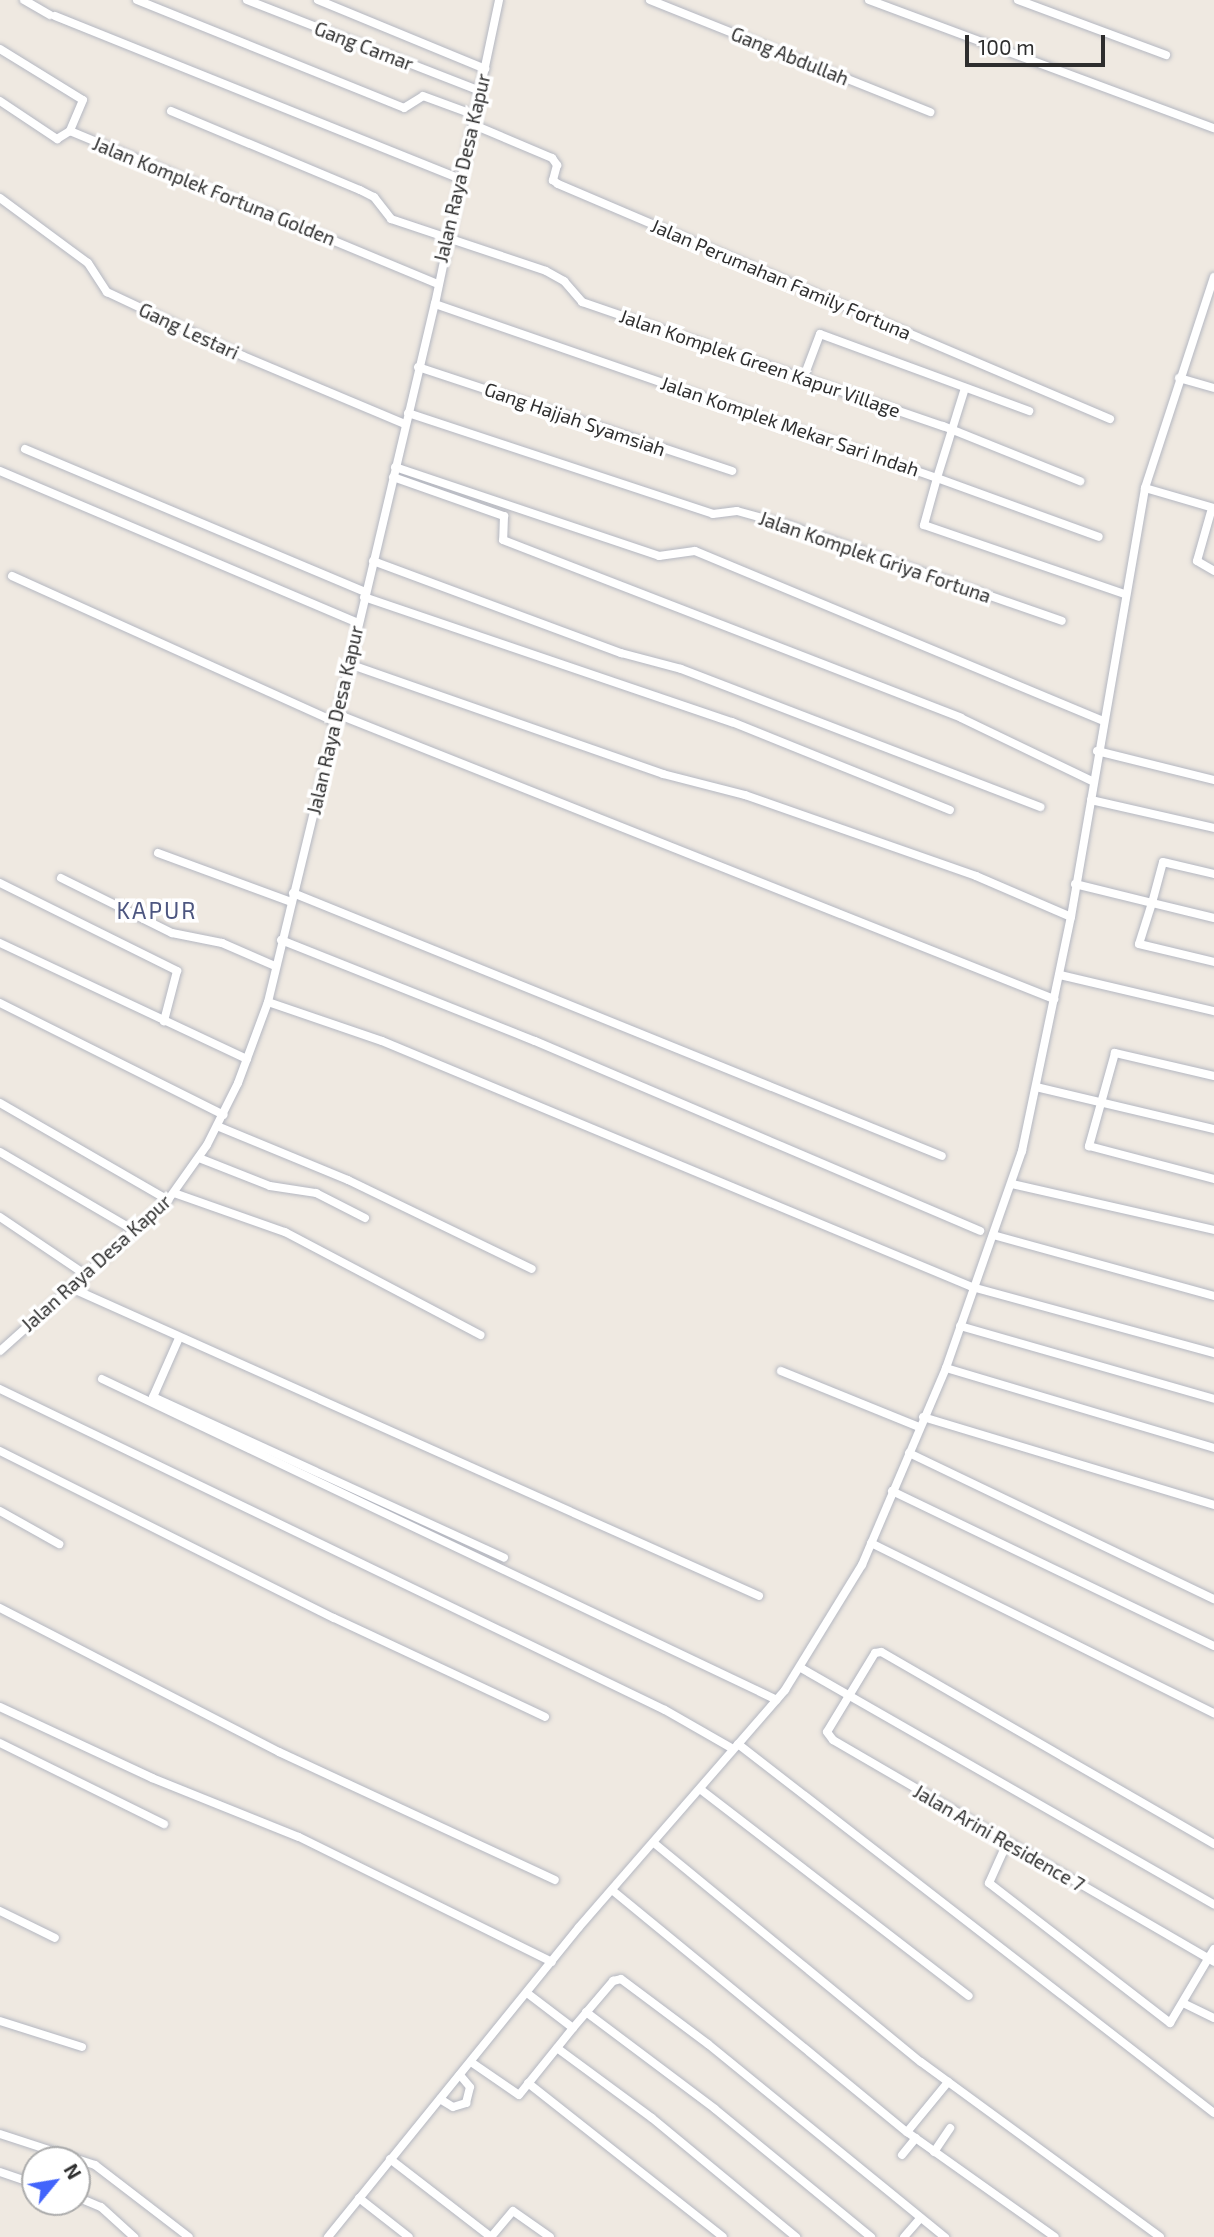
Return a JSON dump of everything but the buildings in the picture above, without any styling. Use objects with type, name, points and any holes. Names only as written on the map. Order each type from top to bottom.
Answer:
[{"type":"street","points":[[24,0],[52,16],[461,179]]},
{"type":"street","points":[[137,0],[404,108],[423,96],[475,120]]},
{"type":"street","name":"Gang Camar","points":[[247,0],[481,91]]},
{"type":"street","points":[[318,0],[485,69]]},
{"type":"street","name":"Jalan Raya Desa Kapur","points":[[0,1351],[171,1196],[199,1158],[224,1115],[247,1059],[268,1002],[435,304],[436,282],[475,120],[499,0]]},
{"type":"street","name":"Gang Abdullah","points":[[650,0],[930,112]]},
{"type":"street","points":[[869,0],[1214,128]]},
{"type":"street","points":[[1018,0],[1166,55]]},
{"type":"street","points":[[0,49],[82,98],[84,106],[70,131]]},
{"type":"street","name":"Jalan Komplek Fortuna Golden","points":[[0,102],[57,139],[70,131],[436,282]]},
{"type":"street","name":"Jalan Komplek Green Kapur Village","points":[[171,111],[360,190],[374,197],[388,218],[545,271],[564,281],[582,302],[951,430],[1080,481]]},
{"type":"street","name":"Jalan Perumahan Family Fortuna","points":[[475,120],[552,158],[557,165],[553,180],[558,184],[1110,419]]},
{"type":"street","name":"Gang Lestari","points":[[0,198],[88,263],[107,292],[243,356],[405,424]]},
{"type":"street","points":[[328,2237],[552,1962],[777,1700],[839,1608],[871,1543],[946,1368],[972,1287],[1012,1184],[1060,975],[1124,594],[1145,488],[1214,277]]},
{"type":"street","name":"Jalan Komplek Mekar Sari Indah","points":[[435,304],[937,478],[924,525],[1124,594]]},
{"type":"street","points":[[803,379],[820,334],[1029,411]]},
{"type":"street","name":"Gang Hajjah Syamsiah","points":[[418,367],[732,471]]},
{"type":"street","points":[[1179,378],[1214,388]]},
{"type":"street","points":[[965,388],[937,478],[1099,537]]},
{"type":"street","name":"Jalan Komplek Griya Fortuna","points":[[408,413],[713,514],[743,512],[788,525],[1062,621]]},
{"type":"street","points":[[25,449],[364,594],[732,722],[950,810]]},
{"type":"street","points":[[395,467],[659,556],[695,551],[1103,721]]},
{"type":"street","points":[[0,471],[358,623]]},
{"type":"street","points":[[393,477],[502,515],[506,519],[503,540],[961,718],[1093,780]]},
{"type":"street","points":[[1145,488],[1213,508],[1197,561],[1214,571]]},
{"type":"street","points":[[373,561],[621,653],[681,668],[1040,807]]},
{"type":"street","points":[[12,576],[336,718],[1054,999]]},
{"type":"street","points":[[349,664],[663,774],[745,795],[976,876],[1071,917]]},
{"type":"street","points":[[1097,751],[1214,779]]},
{"type":"street","points":[[1091,800],[1214,828]]},
{"type":"street","points":[[158,853],[292,897],[942,1156]]},
{"type":"street","points":[[1214,874],[1163,862],[1139,944],[1214,962]]},
{"type":"street","points":[[61,878],[172,933],[222,943],[275,966]]},
{"type":"street","points":[[0,883],[177,971],[164,1021]]},
{"type":"street","points":[[1075,884],[1214,918]]},
{"type":"street","points":[[281,940],[535,1041],[981,1231]]},
{"type":"street","points":[[0,943],[247,1059]]},
{"type":"street","points":[[1060,975],[1214,1011]]},
{"type":"street","points":[[268,1002],[382,1041],[972,1287],[1214,1353]]},
{"type":"street","points":[[0,1003],[224,1115]]},
{"type":"street","points":[[1214,1076],[1116,1053],[1111,1056],[1090,1148],[1214,1179]]},
{"type":"street","points":[[1036,1087],[1214,1129]]},
{"type":"street","points":[[0,1103],[171,1196],[285,1232],[480,1335]]},
{"type":"street","points":[[217,1126],[348,1180],[532,1269]]},
{"type":"street","points":[[0,1152],[135,1231]]},
{"type":"street","points":[[199,1158],[270,1186],[316,1193],[365,1218]]},
{"type":"street","points":[[1012,1184],[1214,1230]]},
{"type":"street","points":[[0,1217],[86,1275]]},
{"type":"street","points":[[993,1235],[1214,1296]]},
{"type":"street","points":[[69,1287],[759,1596]]},
{"type":"street","points":[[960,1326],[1214,1399]]},
{"type":"street","points":[[178,1338],[153,1397],[504,1558]]},
{"type":"street","points":[[946,1368],[1214,1448]]},
{"type":"street","points":[[780,1371],[919,1427]]},
{"type":"street","points":[[102,1379],[777,1700]]},
{"type":"street","points":[[0,1389],[736,1746],[1214,2113]]},
{"type":"street","points":[[923,1417],[1214,1505]]},
{"type":"street","points":[[0,1451],[334,1618],[545,1717]]},
{"type":"street","points":[[909,1453],[1214,1599]]},
{"type":"street","points":[[892,1491],[1214,1646]]},
{"type":"street","points":[[0,1511],[59,1544]]},
{"type":"street","points":[[871,1543],[1214,1713]]},
{"type":"street","points":[[0,1608],[279,1752],[555,1880]]},
{"type":"street","name":"Jalan Arini Residence 7","points":[[1211,1960],[833,1740],[827,1732],[875,1653],[881,1652],[1214,1844]]},
{"type":"street","points":[[801,1668],[851,1694],[1214,1905]]},
{"type":"street","points":[[0,1707],[152,1778],[299,1837],[552,1962]]},
{"type":"street","points":[[0,1743],[164,1824]]},
{"type":"street","points":[[700,1789],[969,1996]]},
{"type":"street","points":[[654,1843],[948,2082],[1160,2237]]},
{"type":"street","points":[[1007,1843],[989,1883],[1170,2023],[1211,1960],[1214,1949]]},
{"type":"street","points":[[612,1891],[907,2132],[1055,2237]]},
{"type":"street","points":[[0,1912],[55,1938]]},
{"type":"street","points":[[471,2062],[517,2096],[613,1981],[625,1982],[708,2044],[919,2220],[945,2237]]},
{"type":"street","points":[[527,1993],[572,2028]]},
{"type":"street","points":[[1183,2003],[1214,2018]]},
{"type":"street","points":[[586,2012],[715,2109],[871,2237]]},
{"type":"street","points":[[0,2021],[82,2047]]},
{"type":"street","points":[[557,2048],[670,2132],[796,2237]]},
{"type":"street","points":[[440,2099],[453,2107],[466,2103],[470,2087],[460,2075]]},
{"type":"street","points":[[907,2132],[948,2082]]},
{"type":"street","points":[[528,2083],[723,2237]]},
{"type":"street","points":[[934,2152],[950,2127]]},
{"type":"street","points":[[0,2134],[95,2165],[189,2237]]},
{"type":"street","points":[[902,2155],[916,2138]]},
{"type":"street","points":[[390,2159],[491,2237],[514,2211],[550,2237]]},
{"type":"street","points":[[0,2172],[21,2179]]},
{"type":"street","points":[[359,2198],[409,2237]]},
{"type":"street","points":[[91,2203],[101,2207],[134,2237]]},
{"type":"street","points":[[904,2237],[919,2220]]},
{"type":"district","name":"KAPUR","points":[[157,910]]}]
